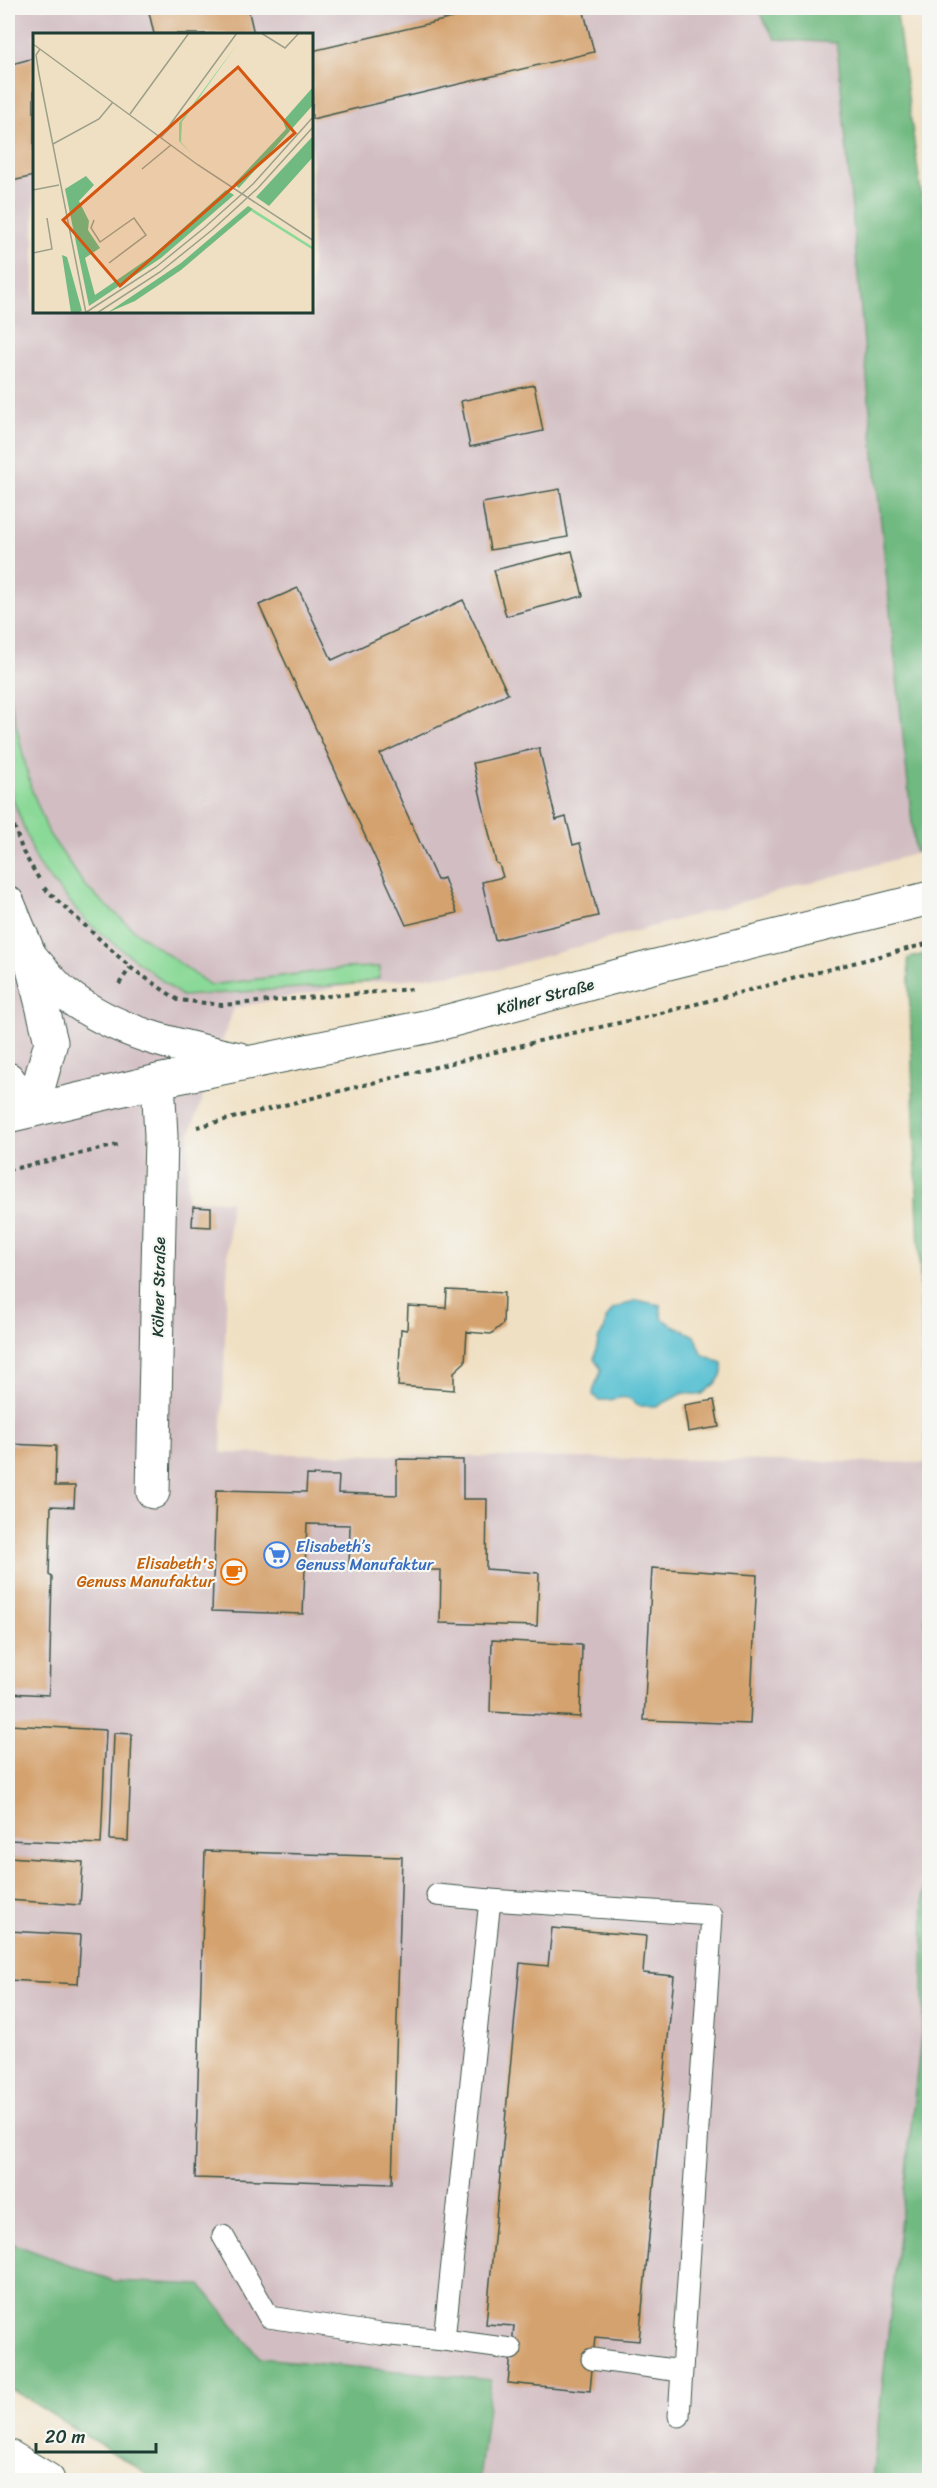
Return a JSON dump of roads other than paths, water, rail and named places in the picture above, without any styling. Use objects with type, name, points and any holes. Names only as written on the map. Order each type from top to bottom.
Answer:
[{"type":"main road","name":"Kölner Straße","points":[[20,1113],[158,1081],[430,1026],[652,967],[930,898]]},
{"type":"main road","points":[[8,903],[30,957],[51,1042],[20,1113]]},
{"type":"main road","points":[[30,957],[63,992],[97,1015],[142,1036],[184,1048],[252,1062]]},
{"type":"main road","points":[[8,1079],[20,1113]]},
{"type":"main road","name":"Kölner Straße","points":[[153,1492],[161,1136],[158,1081]]},
{"type":"main road","points":[[8,2456],[48,2481]]},
{"type":"lane","points":[[437,1895],[712,1915],[679,2416]]},
{"type":"lane","points":[[444,2340],[490,1900]]},
{"type":"lane","points":[[223,2236],[270,2317],[380,2334],[512,2349]]},
{"type":"lane","points":[[592,2359],[681,2371]]},
{"type":"water","points":[[636,1300],[660,1305],[662,1318],[696,1337],[702,1354],[722,1363],[722,1373],[714,1385],[701,1395],[683,1393],[658,1406],[639,1406],[634,1401],[625,1398],[599,1400],[593,1395],[601,1369],[594,1359],[599,1337],[605,1329],[606,1319],[613,1309]]},
{"type":"place","name":"Elisabeth’s Genuss Manufaktur","points":[[277,1555]]},
{"type":"place","name":"Elisabeth's Genuss Manufaktur","points":[[234,1572]]}]
